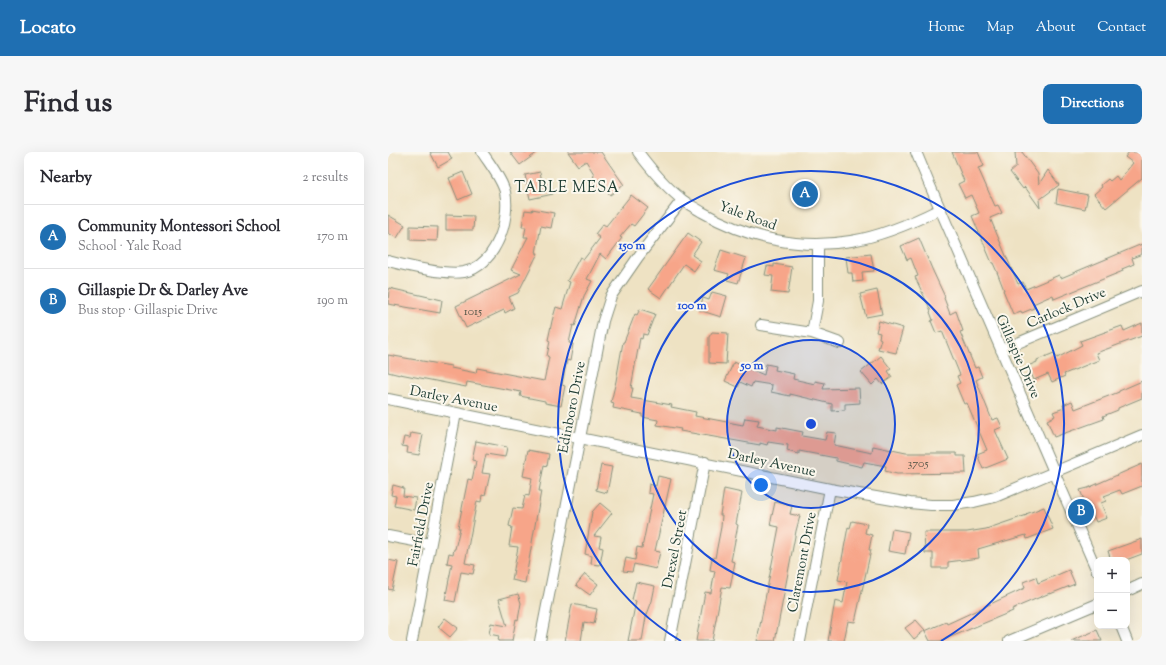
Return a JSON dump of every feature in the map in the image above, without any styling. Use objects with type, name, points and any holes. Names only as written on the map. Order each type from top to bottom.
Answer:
[{"type":"street","points":[[388,261],[450,274],[467,271],[479,265],[490,255],[500,238],[505,217],[505,195],[500,182],[482,152]]},
{"type":"street","name":"Yale Road","points":[[638,152],[651,169],[682,200],[714,219],[753,235],[781,242],[818,244],[852,241],[885,232],[940,210]]},
{"type":"street","name":"Gillaspie Drive","points":[[916,152],[1094,564]]},
{"type":"street","name":"Edinboro Drive","points":[[540,641],[603,321],[611,296],[638,257],[682,200]]},
{"type":"street","points":[[812,333],[818,302],[818,244]]},
{"type":"street","name":"Carlock Drive","points":[[1001,350],[1142,290]]},
{"type":"street","points":[[761,325],[812,333],[840,343]]},
{"type":"street","name":"Darley Avenue","points":[[388,399],[705,462],[830,489],[910,503],[931,505],[953,505],[995,497],[1142,435]]},
{"type":"street","name":"Fairfield Drive","points":[[412,641],[456,413]]},
{"type":"street","name":"Drexel Street","points":[[670,641],[705,462]]},
{"type":"street","name":"Claremont Drive","points":[[800,641],[830,489]]},
{"type":"street","points":[[388,536],[430,544]]},
{"type":"street","points":[[1130,590],[1142,584]]},
{"type":"street","points":[[1009,641],[1094,605]]},
{"type":"street","points":[[1122,629],[1127,641]]},
{"type":"building","points":[[430,152],[448,152],[452,159],[438,167]]},
{"type":"building","points":[[510,152],[538,152],[520,165]]},
{"type":"building","points":[[568,152],[601,152],[624,185],[610,195],[607,191],[592,189],[594,174],[586,161],[578,166]]},
{"type":"building","points":[[952,152],[978,152],[984,166],[978,168],[995,206],[998,205],[1002,213],[990,218],[1018,284],[1023,282],[1026,289],[1059,275],[1061,278],[1142,244],[1142,254],[1132,258],[1134,264],[1122,269],[1123,271],[1054,299],[1053,295],[1033,304],[1034,308],[1022,313],[1021,311],[1013,314],[997,272],[972,216],[979,213],[971,195],[965,198],[958,184],[964,181]]},
{"type":"building","points":[[1015,152],[1022,152],[1038,174],[1039,184],[1048,170],[1059,185],[1039,200],[1040,208],[1025,187],[1023,189],[1010,172],[1016,167]]},
{"type":"building","points":[[1129,152],[1142,152],[1142,178],[1106,208],[1094,194],[1108,179],[1110,181],[1116,176],[1119,180],[1133,163],[1125,157]]},
{"type":"building","points":[[463,172],[472,194],[458,200],[449,178]]},
{"type":"building","points":[[540,172],[543,186],[551,185],[553,194],[530,199],[525,175]]},
{"type":"building","points":[[1058,189],[1088,195],[1085,209],[1056,203]]},
{"type":"building","points":[[631,195],[648,208],[634,226],[631,224],[620,237],[622,238],[606,259],[600,254],[587,279],[592,281],[584,296],[575,326],[573,325],[569,343],[573,344],[570,361],[567,360],[562,385],[565,386],[561,406],[520,396],[521,392],[467,382],[466,387],[388,372],[388,355],[451,366],[451,368],[476,373],[477,368],[544,381],[549,357],[547,356],[550,341],[548,340],[552,321],[556,307],[562,309],[570,282],[567,281],[580,257],[584,259],[600,238],[595,234],[603,224],[606,226]]},
{"type":"building","points":[[532,209],[554,213],[551,228],[541,226],[536,253],[538,253],[518,293],[509,297],[514,308],[505,313],[504,310],[466,328],[456,306],[521,274],[511,270],[528,237],[524,237],[526,227],[522,227],[525,210],[533,211]]},
{"type":"building","points":[[388,215],[405,225],[397,238],[388,233]]},
{"type":"building","points":[[446,215],[474,216],[473,230],[446,230]]},
{"type":"building","points":[[410,226],[438,227],[437,241],[410,240]]},
{"type":"building","points":[[688,233],[701,242],[692,255],[701,261],[694,271],[684,264],[661,298],[648,289]]},
{"type":"building","points":[[919,238],[945,297],[944,298],[950,314],[956,311],[963,331],[960,332],[975,368],[978,367],[982,377],[976,380],[992,420],[998,418],[1002,427],[995,430],[1008,459],[983,469],[977,454],[987,450],[967,403],[964,404],[956,385],[960,383],[957,376],[960,375],[942,331],[936,333],[931,321],[933,320],[931,311],[915,277],[918,276],[911,258],[907,260],[901,246]]},
{"type":"building","points":[[721,250],[746,258],[738,283],[727,280],[729,274],[714,270]]},
{"type":"building","points":[[871,254],[874,271],[862,272],[863,281],[853,282],[852,273],[848,273],[846,257]]},
{"type":"building","points":[[774,264],[792,267],[788,294],[771,292],[773,276],[765,275],[767,266],[774,267]]},
{"type":"building","points":[[389,288],[442,300],[440,313],[388,304]]},
{"type":"building","points":[[877,290],[882,314],[866,317],[860,294]]},
{"type":"building","points":[[712,292],[727,296],[721,317],[699,310],[703,298],[709,300]]},
{"type":"building","points":[[640,309],[655,314],[647,335],[643,334],[642,339],[640,338],[631,388],[633,388],[631,398],[672,405],[671,407],[696,412],[695,416],[743,425],[745,418],[759,420],[757,426],[777,430],[777,427],[803,432],[802,436],[825,440],[827,432],[836,433],[834,445],[872,453],[873,446],[906,453],[957,453],[957,456],[965,456],[966,473],[897,474],[885,471],[886,466],[864,462],[862,467],[836,461],[836,458],[799,451],[799,454],[787,451],[788,445],[768,442],[767,445],[760,443],[760,445],[680,431],[681,429],[657,425],[658,420],[642,417],[642,414],[613,408],[614,403],[611,402],[623,342],[635,314],[637,315]]},
{"type":"building","points":[[879,321],[903,328],[896,353],[878,349],[881,339],[879,338],[880,333],[876,332]]},
{"type":"building","points":[[1142,323],[1142,336],[1096,353],[1099,360],[1064,374],[1065,376],[1052,382],[1048,374],[1034,380],[1028,366],[1037,362],[1037,360],[1054,353],[1057,358],[1082,345],[1080,341],[1122,326],[1124,331]]},
{"type":"building","points":[[712,332],[728,333],[726,364],[709,363],[709,337]]},
{"type":"building","points":[[881,356],[891,369],[888,371],[892,377],[882,384],[878,379],[872,385],[861,372]]},
{"type":"building","points":[[734,362],[764,375],[766,364],[776,366],[775,370],[794,374],[793,379],[815,384],[815,381],[825,383],[823,389],[859,388],[860,403],[845,404],[845,410],[832,411],[832,404],[790,394],[790,396],[771,392],[772,385],[753,382],[751,387],[740,382],[738,387],[725,381]]},
{"type":"building","points":[[1142,381],[1142,398],[1103,416],[1104,419],[1054,437],[1047,420],[1055,416],[1053,412],[1064,408],[1063,405],[1072,401],[1075,409],[1119,392]]},
{"type":"building","points":[[411,433],[423,435],[419,455],[407,453],[408,447],[402,446],[404,437],[410,438]]},
{"type":"building","points":[[476,441],[507,447],[505,457],[486,454],[482,473],[490,474],[485,496],[482,495],[481,502],[477,501],[465,563],[475,565],[473,574],[461,572],[455,602],[445,600],[452,564],[447,563],[449,553],[453,554],[455,549],[468,479],[472,480],[476,461],[472,460]]},
{"type":"building","points":[[528,450],[549,454],[547,466],[544,465],[539,491],[541,491],[525,583],[512,580],[518,547],[509,546],[512,527],[509,526],[513,508],[522,509],[525,495],[529,496],[532,478],[523,476]]},
{"type":"building","points":[[1142,464],[1142,486],[1122,494],[1120,490],[1104,496],[1106,501],[1101,503],[1107,518],[1096,522],[1088,504],[1086,505],[1080,490],[1088,488]]},
{"type":"building","points":[[601,465],[612,467],[607,493],[596,490]]},
{"type":"building","points":[[658,476],[671,479],[655,551],[660,552],[656,569],[634,564],[632,572],[623,571],[626,558],[635,560],[637,547],[642,548],[653,494],[648,493],[649,484],[656,486]]},
{"type":"building","points":[[393,485],[404,488],[403,496],[416,498],[414,510],[394,506],[396,496],[391,495]]},
{"type":"building","points":[[724,489],[742,493],[731,561],[735,562],[730,588],[722,587],[712,641],[696,641],[705,592],[711,593],[715,571],[710,570],[712,558],[715,558],[721,527],[722,515],[720,515]]},
{"type":"building","points":[[775,502],[792,506],[790,514],[800,516],[775,641],[757,641],[779,527],[770,525]]},
{"type":"building","points":[[600,503],[612,513],[594,536],[601,537],[599,547],[603,548],[600,565],[591,564],[592,556],[585,554],[592,512]]},
{"type":"building","points":[[1044,507],[1053,529],[1027,539],[1026,535],[978,549],[979,558],[948,562],[948,568],[933,568],[933,553],[925,553],[924,532],[967,532],[986,529],[1027,515],[1026,514]]},
{"type":"building","points":[[852,521],[867,524],[865,533],[872,535],[869,550],[871,550],[855,622],[848,621],[844,641],[828,641],[835,601],[843,603],[847,582],[838,580],[848,527],[850,528]]},
{"type":"building","points":[[892,529],[909,532],[905,554],[888,551]]},
{"type":"building","points":[[1142,539],[1142,554],[1130,558],[1130,557],[1110,557],[1108,551]]},
{"type":"building","points":[[388,560],[398,562],[392,590],[388,589]]},
{"type":"building","points":[[1069,570],[1075,584],[1012,609],[1013,611],[940,641],[930,641],[925,631],[946,622],[947,624],[1025,588],[1023,582],[1036,577],[1038,583]]},
{"type":"building","points":[[585,574],[598,584],[590,595],[576,585]]},
{"type":"building","points":[[636,582],[655,586],[652,601],[646,617],[642,641],[628,641],[636,601],[632,600]]},
{"type":"building","points":[[518,594],[521,603],[512,641],[498,641],[499,636],[489,634],[491,623],[507,626],[499,599]]},
{"type":"building","points":[[572,604],[597,609],[594,624],[584,622],[581,641],[565,641]]},
{"type":"building","points":[[445,618],[458,628],[450,637],[438,627]]},
{"type":"building","points":[[916,620],[925,630],[914,639],[905,628]]},
{"type":"building","points":[[1097,630],[1102,641],[1071,641]]},
{"type":"place","name":"Community Montessori School","points":[[805,194]]},
{"type":"place","name":"Gillaspie Dr & Darley Ave","points":[[1081,512]]},
{"type":"district","name":"TABLE MESA","points":[[567,187]]}]
